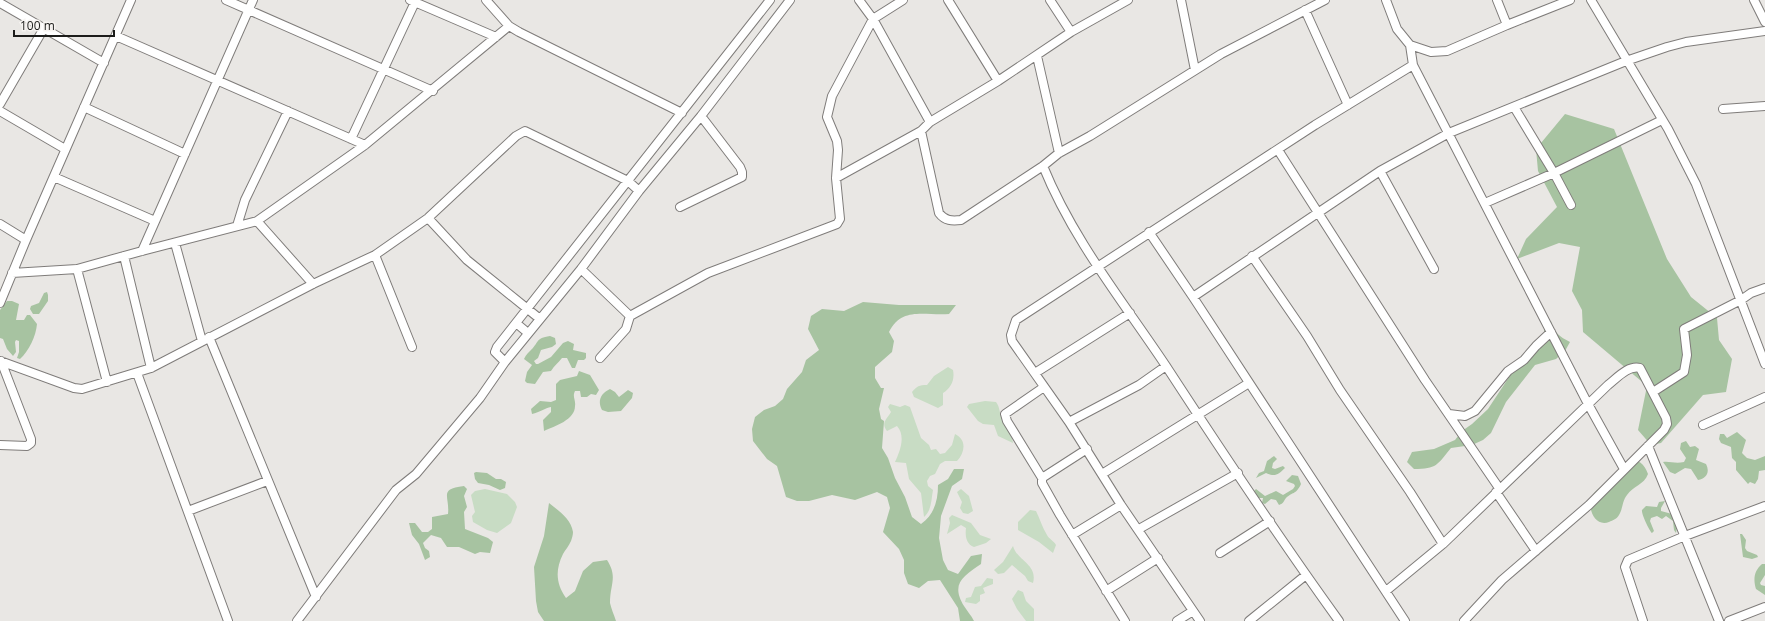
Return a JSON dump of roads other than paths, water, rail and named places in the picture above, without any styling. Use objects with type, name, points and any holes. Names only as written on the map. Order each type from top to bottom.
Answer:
[{"type":"street","points":[[0,303],[65,149],[131,0]]},
{"type":"street","points":[[226,0],[433,91]]},
{"type":"street","points":[[142,250],[253,0]]},
{"type":"street","points":[[486,0],[509,26],[682,113]]},
{"type":"street","points":[[505,362],[495,352],[496,350],[527,308],[770,0]]},
{"type":"street","points":[[296,621],[316,597],[396,490],[416,474],[480,398],[505,362],[581,269],[639,191],[701,116],[790,0]]},
{"type":"street","points":[[859,0],[873,19],[930,122]]},
{"type":"street","points":[[600,358],[626,329],[630,316],[708,273],[837,224],[840,219],[836,178],[838,150],[837,141],[827,117],[827,113],[837,85],[873,19],[902,0]]},
{"type":"street","points":[[948,0],[998,82]]},
{"type":"street","points":[[1050,0],[1071,32]]},
{"type":"street","points":[[836,178],[921,131],[930,122],[998,82],[1071,32],[1128,0]]},
{"type":"street","points":[[1181,0],[1195,70]]},
{"type":"street","points":[[921,131],[939,213],[943,218],[952,221],[962,220],[1043,166],[1059,153],[1090,136],[1221,54],[1325,0]]},
{"type":"street","points":[[1386,0],[1398,29],[1410,45],[1413,65],[1588,404],[1624,469]]},
{"type":"street","points":[[1497,0],[1507,25]]},
{"type":"street","points":[[1410,45],[1431,52],[1447,51],[1570,0]]},
{"type":"street","points":[[1591,0],[1662,120],[1696,184],[1765,364]]},
{"type":"street","points":[[1754,0],[1765,22]]},
{"type":"street","points":[[350,139],[384,69],[413,1],[496,37]]},
{"type":"street","points":[[0,3],[104,63]]},
{"type":"street","points":[[1305,10],[1348,105]]},
{"type":"street","points":[[12,272],[77,269],[142,250],[175,243],[257,221],[365,145],[433,91],[509,26]]},
{"type":"street","points":[[0,104],[44,28]]},
{"type":"street","points":[[1193,297],[1380,171],[1449,133],[1626,61],[1686,42],[1765,31]]},
{"type":"street","points":[[116,36],[365,145]]},
{"type":"street","points":[[1037,56],[1059,153]]},
{"type":"street","points":[[1200,621],[1139,529],[1121,505],[1069,422],[1012,341],[1011,334],[1016,320],[1149,232],[1413,65]]},
{"type":"street","points":[[1722,109],[1765,106]]},
{"type":"street","points":[[84,107],[185,154]]},
{"type":"street","points":[[1514,107],[1554,173],[1571,205]]},
{"type":"street","points":[[237,226],[245,200],[288,112]]},
{"type":"street","points":[[1,114],[65,149]]},
{"type":"street","points":[[680,207],[742,177],[740,168],[701,116]]},
{"type":"street","points":[[1484,203],[1554,173],[1662,120]]},
{"type":"street","points":[[1,361],[74,388],[82,389],[151,368],[313,284],[375,255],[428,218],[516,136],[524,131],[628,181],[639,191]]},
{"type":"street","points":[[659,142],[671,152]]},
{"type":"street","points":[[1278,150],[1317,213],[1449,414],[1536,551]]},
{"type":"street","points":[[1043,166],[1050,184],[1097,267],[1130,313],[1198,416],[1339,621]]},
{"type":"street","points":[[1380,171],[1434,270]]},
{"type":"street","points":[[54,178],[155,222]]},
{"type":"street","points":[[428,218],[467,260],[540,319]]},
{"type":"street","points":[[257,221],[313,284]]},
{"type":"street","points":[[0,224],[26,240]]},
{"type":"street","points":[[1149,232],[1405,621]]},
{"type":"street","points":[[175,243],[206,339],[316,597]]},
{"type":"street","points":[[375,255],[412,347]]},
{"type":"street","points":[[124,256],[151,368]]},
{"type":"street","points":[[1252,256],[1312,342],[1340,390],[1410,492],[1443,544]]},
{"type":"street","points":[[77,269],[108,382]]},
{"type":"street","points":[[581,269],[630,316]]},
{"type":"street","points":[[1653,392],[1684,372],[1687,355],[1684,329],[1741,300],[1750,293],[1765,288]]},
{"type":"street","points":[[1035,373],[1130,313]]},
{"type":"street","points":[[516,323],[528,333]]},
{"type":"street","points":[[1449,414],[1465,416],[1475,411],[1508,372],[1524,360],[1551,332]]},
{"type":"street","points":[[0,445],[27,446],[31,443],[1,361]]},
{"type":"street","points":[[1069,422],[1139,385],[1166,366]]},
{"type":"street","points":[[1386,591],[1443,544],[1588,404],[1624,373],[1635,367],[1640,368],[1666,418],[1667,424],[1664,430],[1589,505],[1502,580],[1472,618],[1464,621]]},
{"type":"street","points":[[137,373],[228,621]]},
{"type":"street","points":[[1102,474],[1142,448],[1198,416],[1249,383]]},
{"type":"street","points":[[1044,387],[1005,414],[1007,421],[1042,478],[1042,483],[1072,534],[1125,621]]},
{"type":"street","points":[[1703,425],[1765,397]]},
{"type":"street","points":[[1648,446],[1719,621]]},
{"type":"street","points":[[1042,478],[1087,449]]},
{"type":"street","points":[[1139,529],[1238,473]]},
{"type":"street","points":[[188,511],[267,481]]},
{"type":"street","points":[[1072,534],[1121,505]]},
{"type":"street","points":[[1643,621],[1626,563],[1633,557],[1765,506]]},
{"type":"street","points":[[1220,553],[1270,521]]},
{"type":"street","points":[[1106,591],[1158,558]]},
{"type":"street","points":[[1249,621],[1306,575]]},
{"type":"street","points":[[1729,621],[1765,607]]},
{"type":"street","points":[[1177,621],[1193,611]]}]
